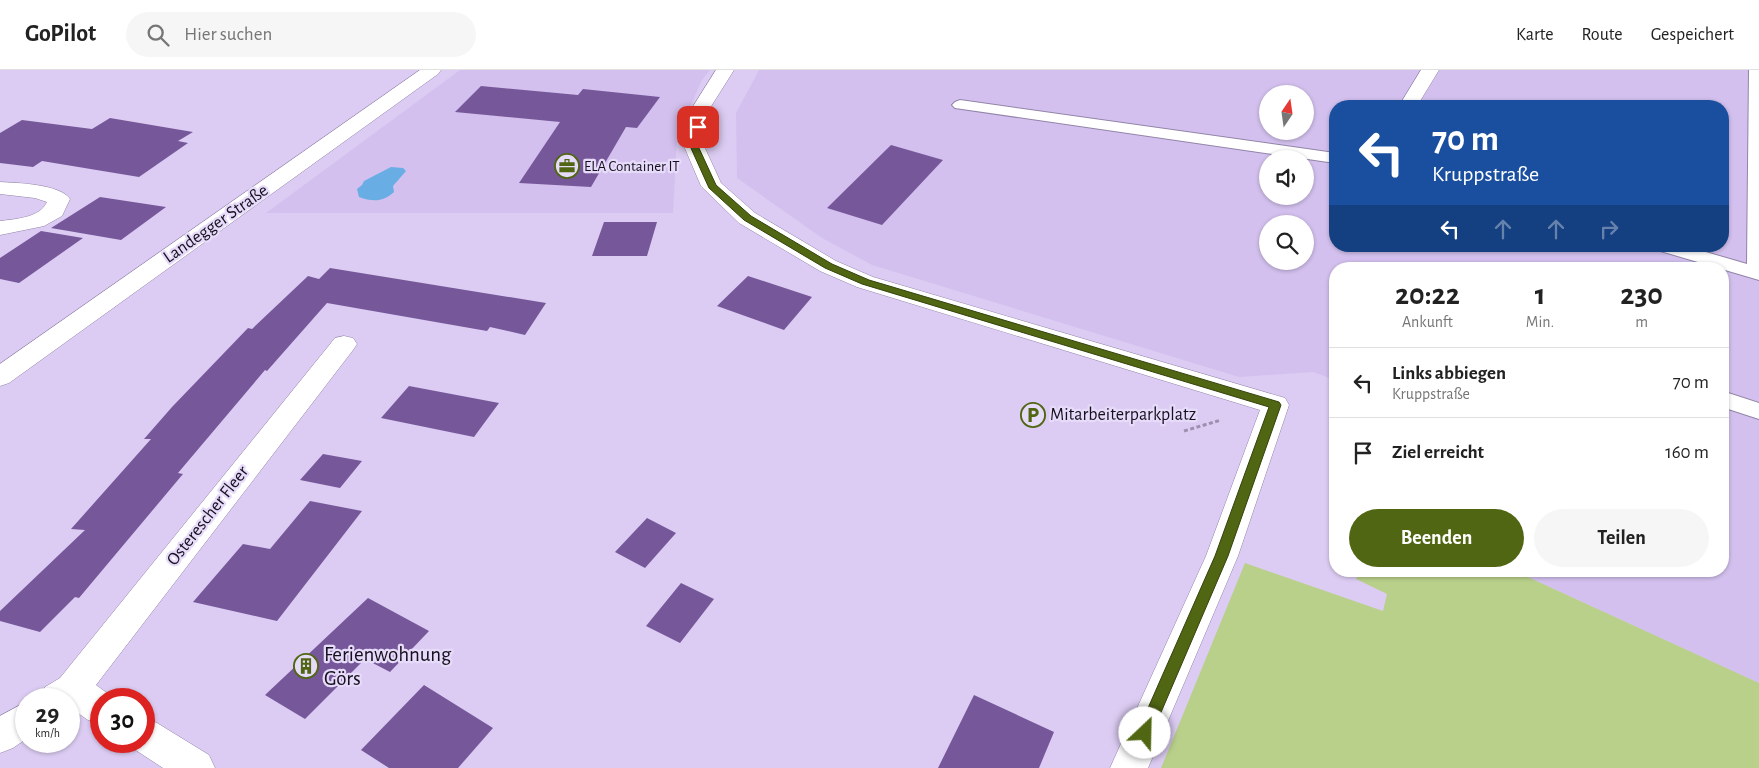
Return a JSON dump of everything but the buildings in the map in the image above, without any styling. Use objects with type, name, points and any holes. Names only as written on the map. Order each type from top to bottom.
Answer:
[{"type":"street","name":"Landegger Straße","points":[[0,377],[432,70]]},
{"type":"street","points":[[725,70],[701,108],[694,146],[712,186],[756,223],[828,266],[865,282],[1275,405],[1222,556],[1129,768]]},
{"type":"street","points":[[1412,100],[1430,70]]},
{"type":"street","points":[[0,188],[38,192],[59,199],[54,211],[36,221],[0,228]]},
{"type":"street","name":"Osterescher Fleer","points":[[69,688],[344,344]]},
{"type":"street","points":[[0,736],[15,726]]},
{"type":"street","points":[[155,742],[196,768]]},
{"type":"lane","points":[[1729,268],[1758,274],[1756,70]]},
{"type":"lane","points":[[960,105],[1329,157]]},
{"type":"lane","points":[[1675,252],[1691,261]]},
{"type":"lane","points":[[1729,400],[1759,411]]},
{"type":"shaded area","points":[[460,70],[710,70],[702,80],[677,136],[673,213],[266,213]]},
{"type":"shaded area","points":[[759,70],[1759,70],[1759,683],[1528,577],[1729,577],[1729,262],[1329,262],[1329,378],[1313,372],[1239,377],[872,265],[822,238],[737,178],[736,113]]},
{"type":"green space","points":[[1245,563],[1383,611],[1387,594],[1356,579],[1357,577],[1528,577],[1759,683],[1759,768],[1161,768]]},
{"type":"water","points":[[391,167],[403,168],[406,171],[393,186],[394,192],[386,198],[378,200],[359,197],[357,189],[364,181]]},
{"type":"place","name":"ELA Container IT","points":[[567,166]]},
{"type":"place","name":"Mitarbeiterparkplatz","points":[[1033,415]]},
{"type":"place","name":"Ferienwohnung Görs","points":[[306,666]]},
{"type":"route","points":[[698,127],[694,146],[712,186],[748,218],[828,266],[865,282],[1275,405],[1222,556],[1145,733]]}]
